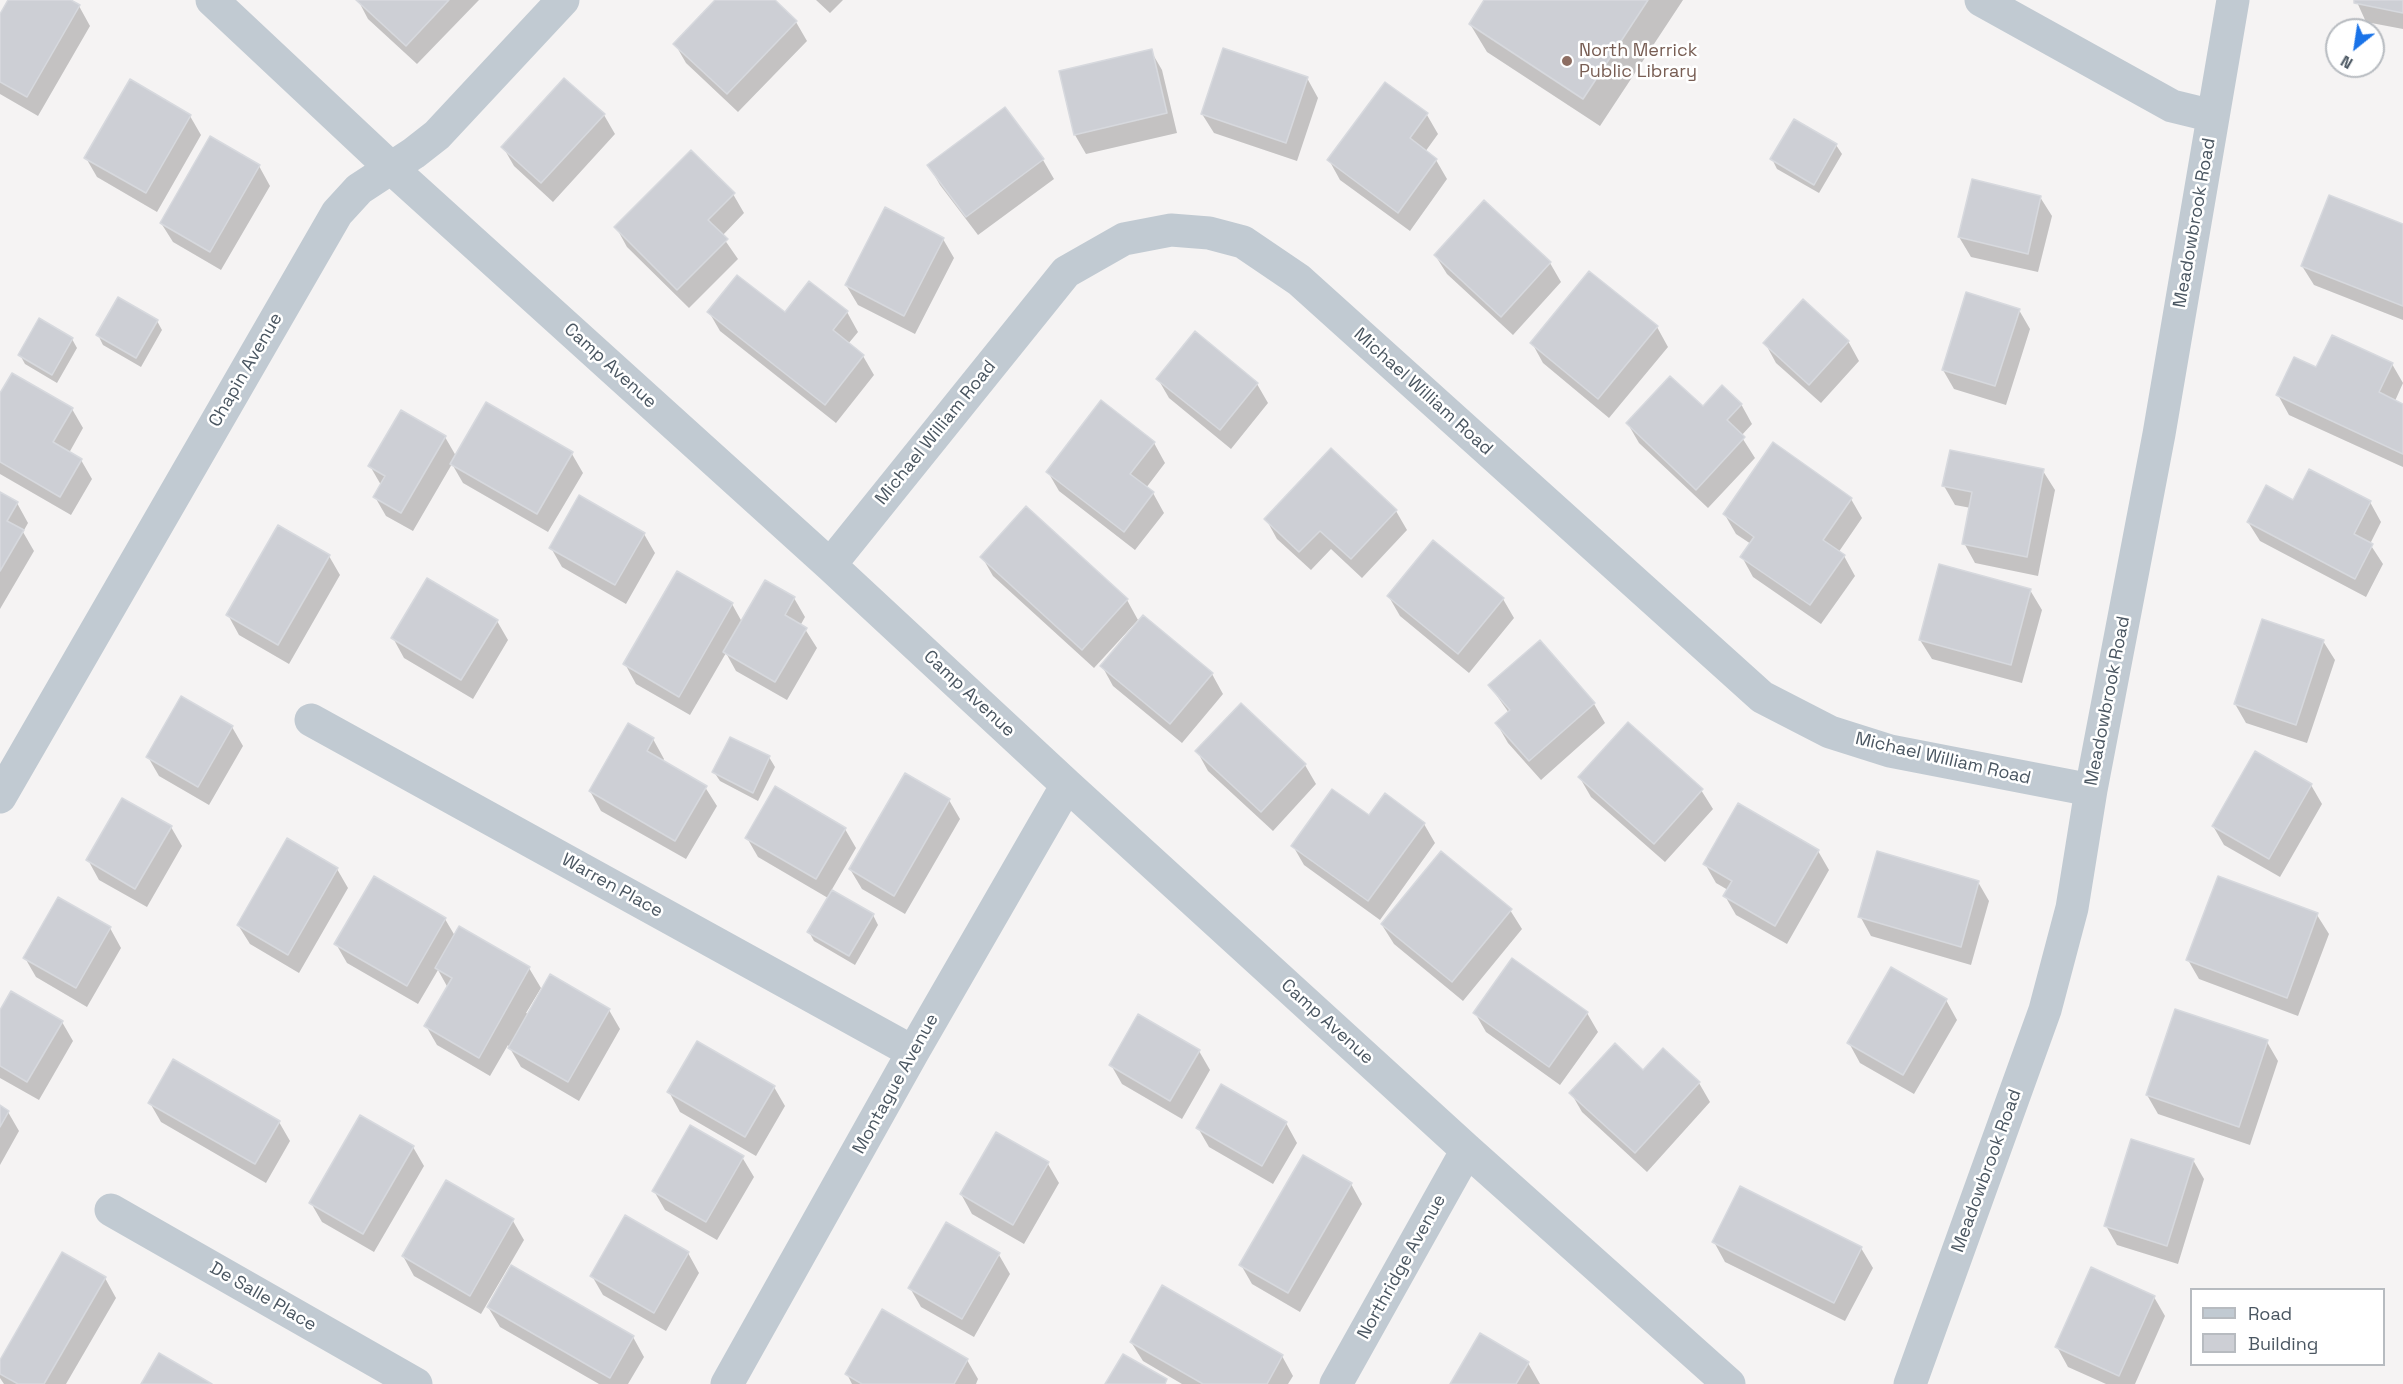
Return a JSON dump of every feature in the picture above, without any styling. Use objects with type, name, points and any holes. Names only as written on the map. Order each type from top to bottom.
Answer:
[{"type":"street","name":"Camp Avenue","points":[[212,0],[390,167],[830,565],[1467,1150],[1730,1384]]},
{"type":"street","name":"Chapin Avenue","points":[[0,797],[337,213],[359,189],[437,135],[563,0]]},
{"type":"street","points":[[1981,0],[2172,106],[2213,116]]},
{"type":"street","name":"Meadowbrook Road","points":[[1910,1384],[2045,1010],[2072,908],[2081,864],[2091,790],[2158,434],[2233,0]]},
{"type":"street","name":"Michael William Road","points":[[830,565],[1066,272],[1124,239],[1171,230],[1209,233],[1243,242],[1299,280],[1762,697],[1830,732],[1890,751],[2091,790]]},
{"type":"street","name":"Warren Place","points":[[311,720],[913,1052]]},
{"type":"street","name":"Montague Avenue","points":[[728,1384],[913,1052],[1068,785]]},
{"type":"street","name":"Northridge Avenue","points":[[1336,1384],[1467,1150]]},
{"type":"street","name":"De Salle Place","points":[[111,1210],[416,1384]]},
{"type":"building","points":[[8,0],[71,0],[80,5],[27,97],[0,82],[0,14]]},
{"type":"building","points":[[356,0],[449,0],[406,46]]},
{"type":"building","points":[[715,0],[775,0],[797,21],[727,94],[673,44]]},
{"type":"building","name":"North Merrick Public Library","points":[[1484,0],[1648,0],[1583,99],[1469,24]]},
{"type":"building","points":[[2354,0],[2403,0],[2403,13],[2354,3]]},
{"type":"building","points":[[1223,48],[1308,77],[1286,143],[1201,114]]},
{"type":"building","points":[[1152,49],[1167,113],[1074,135],[1059,71]]},
{"type":"building","points":[[564,78],[605,114],[541,183],[501,147]]},
{"type":"building","points":[[130,79],[191,115],[146,193],[84,158]]},
{"type":"building","points":[[1385,82],[1428,113],[1410,138],[1437,159],[1398,213],[1327,160]]},
{"type":"building","points":[[1005,107],[1044,159],[966,217],[927,165]]},
{"type":"building","points":[[1794,119],[1837,144],[1814,185],[1770,159]]},
{"type":"building","points":[[210,136],[260,165],[210,252],[160,223]]},
{"type":"building","points":[[691,150],[735,193],[708,220],[728,239],[677,290],[614,227]]},
{"type":"building","points":[[1972,179],[2041,196],[2028,254],[1958,237]]},
{"type":"building","points":[[2329,195],[2403,224],[2403,306],[2301,266]]},
{"type":"building","points":[[1484,200],[1551,262],[1501,317],[1434,255]]},
{"type":"building","points":[[885,207],[944,238],[904,316],[845,285]]},
{"type":"building","points":[[1589,271],[1658,326],[1598,399],[1530,343]]},
{"type":"building","points":[[737,275],[785,312],[809,281],[848,311],[833,330],[864,355],[825,405],[707,312]]},
{"type":"building","points":[[1966,292],[2020,309],[1995,386],[1942,370]]},
{"type":"building","points":[[118,297],[158,320],[136,358],[96,335]]},
{"type":"building","points":[[1803,299],[1849,341],[1809,385],[1763,343]]},
{"type":"building","points":[[39,318],[73,338],[52,375],[18,355]]},
{"type":"building","points":[[1195,331],[1258,383],[1220,430],[1156,379]]},
{"type":"building","points":[[2332,335],[2393,363],[2379,392],[2403,404],[2403,454],[2276,395],[2294,357],[2316,367]]},
{"type":"building","points":[[12,373],[73,408],[53,442],[82,459],[60,497],[0,462],[0,393]]},
{"type":"building","points":[[1670,376],[1703,406],[1722,385],[1742,404],[1727,420],[1745,437],[1696,490],[1626,423]]},
{"type":"building","points":[[1101,400],[1155,442],[1130,474],[1154,492],[1124,532],[1046,472]]},
{"type":"building","points":[[486,402],[573,452],[537,514],[450,464]]},
{"type":"building","points":[[401,410],[446,436],[401,513],[373,497],[385,476],[368,466]]},
{"type":"building","points":[[1773,442],[1852,498],[1823,540],[1845,555],[1810,605],[1740,557],[1754,537],[1723,514]]},
{"type":"building","points":[[1331,448],[1397,510],[1351,559],[1320,531],[1299,552],[1264,519]]},
{"type":"building","points":[[1950,450],[2044,469],[2027,557],[1962,544],[1972,492],[1942,486]]},
{"type":"building","points":[[2309,469],[2371,501],[2354,534],[2373,544],[2355,579],[2247,522],[2266,485],[2293,500]]},
{"type":"building","points":[[0,492],[18,502],[7,521],[24,530],[0,571]]},
{"type":"building","points":[[579,495],[645,533],[615,585],[549,548]]},
{"type":"building","points":[[1026,506],[1128,599],[1082,650],[980,557]]},
{"type":"building","points":[[278,525],[330,555],[278,645],[226,615]]},
{"type":"building","points":[[1433,540],[1504,598],[1458,654],[1387,596]]},
{"type":"building","points":[[1939,564],[2031,589],[2011,665],[1919,640]]},
{"type":"building","points":[[677,571],[733,603],[679,697],[623,664]]},
{"type":"building","points":[[427,578],[498,620],[461,680],[391,638]]},
{"type":"building","points":[[765,580],[795,597],[785,615],[807,628],[775,682],[723,652]]},
{"type":"building","points":[[1143,615],[1213,673],[1170,724],[1100,666]]},
{"type":"building","points":[[2262,619],[2324,640],[2296,725],[2234,704]]},
{"type":"building","points":[[1540,640],[1595,703],[1529,761],[1495,723],[1510,710],[1488,685]]},
{"type":"building","points":[[181,696],[233,726],[198,787],[146,757]]},
{"type":"building","points":[[1241,703],[1306,764],[1261,812],[1195,751]]},
{"type":"building","points":[[1628,722],[1703,789],[1654,844],[1578,777]]},
{"type":"building","points":[[628,723],[654,738],[647,751],[707,786],[675,841],[589,791]]},
{"type":"building","points":[[730,737],[770,756],[753,793],[712,772]]},
{"type":"building","points":[[2255,751],[2312,784],[2269,859],[2212,826]]},
{"type":"building","points":[[905,773],[950,799],[894,896],[849,869]]},
{"type":"building","points":[[775,786],[846,828],[816,879],[745,838]]},
{"type":"building","points":[[1332,789],[1369,815],[1385,793],[1425,823],[1368,901],[1291,846]]},
{"type":"building","points":[[122,798],[172,826],[135,889],[86,860]]},
{"type":"building","points":[[1738,803],[1819,850],[1775,926],[1723,896],[1732,881],[1703,864]]},
{"type":"building","points":[[287,838],[338,868],[288,955],[237,925]]},
{"type":"building","points":[[1441,851],[1512,909],[1452,982],[1381,924]]},
{"type":"building","points":[[1877,851],[1979,881],[1961,947],[1858,917]]},
{"type":"building","points":[[374,876],[446,918],[407,986],[334,944]]},
{"type":"building","points":[[2218,876],[2318,913],[2287,998],[2186,960]]},
{"type":"building","points":[[832,890],[874,914],[849,956],[807,932]]},
{"type":"building","points":[[58,897],[111,927],[76,988],[23,958]]},
{"type":"building","points":[[459,926],[530,967],[479,1058],[424,1026],[452,978],[435,968]]},
{"type":"building","points":[[1512,958],[1588,1012],[1549,1067],[1473,1013]]},
{"type":"building","points":[[1891,967],[1947,999],[1903,1075],[1847,1043]]},
{"type":"building","points":[[550,974],[610,1009],[568,1082],[508,1048]]},
{"type":"building","points":[[11,991],[63,1021],[27,1082],[0,1066],[0,1010]]},
{"type":"building","points":[[2175,1009],[2268,1040],[2239,1127],[2146,1095]]},
{"type":"building","points":[[1138,1014],[1200,1050],[1170,1101],[1109,1065]]},
{"type":"building","points":[[697,1041],[775,1086],[745,1137],[667,1092]]},
{"type":"building","points":[[1615,1043],[1643,1070],[1663,1048],[1700,1082],[1635,1153],[1569,1093]]},
{"type":"building","points":[[173,1059],[280,1121],[255,1164],[148,1103]]},
{"type":"building","points":[[1221,1084],[1287,1122],[1262,1166],[1196,1128]]},
{"type":"building","points":[[0,1105],[9,1111],[0,1127]]},
{"type":"building","points":[[360,1115],[414,1146],[363,1234],[309,1203]]},
{"type":"building","points":[[690,1125],[744,1156],[706,1222],[652,1191]]},
{"type":"building","points":[[996,1132],[1049,1162],[1013,1225],[960,1194]]},
{"type":"building","points":[[2131,1139],[2194,1159],[2167,1246],[2104,1226]]},
{"type":"building","points":[[1303,1155],[1352,1183],[1288,1293],[1239,1265]]},
{"type":"building","points":[[446,1180],[514,1219],[470,1296],[402,1256]]},
{"type":"building","points":[[1740,1186],[1862,1247],[1834,1303],[1712,1242]]},
{"type":"building","points":[[625,1215],[689,1252],[654,1313],[590,1276]]},
{"type":"building","points":[[946,1222],[1000,1253],[962,1319],[908,1288]]},
{"type":"building","points":[[62,1252],[106,1277],[44,1384],[18,1384],[0,1374],[0,1360]]},
{"type":"building","points":[[511,1265],[634,1336],[610,1378],[487,1307]]},
{"type":"building","points":[[2091,1267],[2155,1296],[2119,1376],[2055,1347]]},
{"type":"building","points":[[1162,1285],[1283,1355],[1267,1384],[1203,1384],[1130,1342]]},
{"type":"building","points":[[882,1309],[968,1359],[954,1384],[862,1384],[845,1374]]},
{"type":"building","points":[[1480,1333],[1529,1362],[1516,1384],[1450,1384]]},
{"type":"building","points":[[159,1353],[212,1384],[141,1384]]},
{"type":"building","points":[[1123,1354],[1167,1379],[1165,1384],[1105,1384]]},
{"type":"place","name":"North Merrick Public Library","points":[[1567,61]]}]
